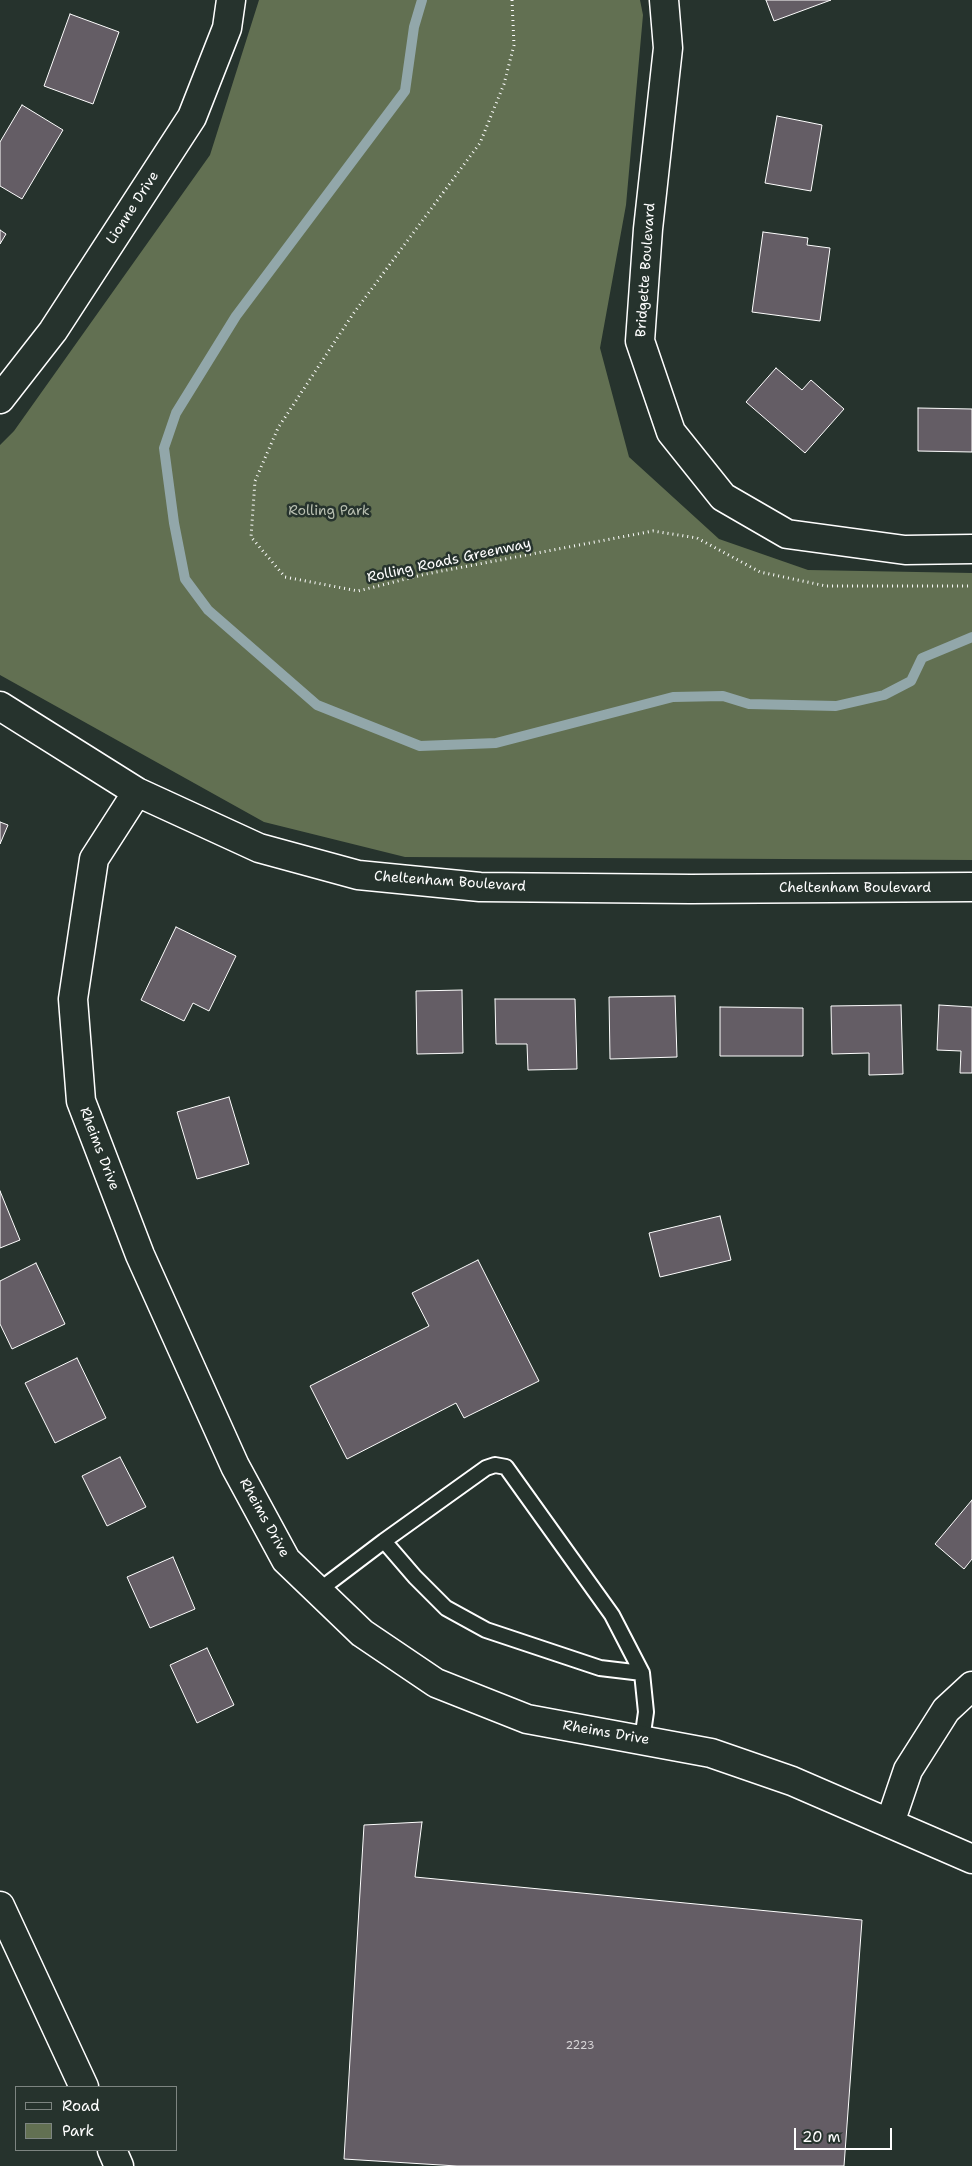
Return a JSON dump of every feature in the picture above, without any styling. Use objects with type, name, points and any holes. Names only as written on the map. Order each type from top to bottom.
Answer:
[{"type":"main road","name":"Lionne Drive","points":[[0,399],[53,331],[192,118],[227,28],[231,0]]},
{"type":"main road","name":"Bridgette Boulevard","points":[[664,0],[668,48],[648,230],[640,341],[671,432],[723,497],[787,534],[905,550],[972,549]]},
{"type":"main road","name":"Cheltenham Boulevard","points":[[0,706],[137,792],[260,848],[358,875],[480,887],[691,889],[972,887]]},
{"type":"main road","name":"Rheims Drive","points":[[137,792],[94,859],[73,999],[81,1101],[140,1255],[235,1466],[286,1560],[362,1633],[436,1683],[528,1719],[711,1753],[792,1781],[972,1859]]},
{"type":"main road","points":[[890,1823],[908,1770],[946,1710],[972,1686]]},
{"type":"main road","points":[[0,1906],[84,2086]]},
{"type":"main road","points":[[112,2151],[119,2166]]},
{"type":"lane","points":[[318,1591],[384,1540],[486,1468],[495,1465],[506,1467],[612,1615],[642,1673],[646,1712],[642,1740]]},
{"type":"lane","points":[[384,1540],[446,1608],[486,1630],[600,1668],[642,1673]]},
{"type":"path","name":"Rolling Roads Greenway","points":[[512,0],[514,45],[504,84],[480,143],[353,314],[278,428],[255,481],[250,537],[285,577],[358,591],[426,574],[653,531],[698,538],[760,572],[826,586],[972,586]]},
{"type":"green space","name":"Rolling Park","points":[[259,0],[640,0],[643,15],[626,205],[600,348],[629,457],[719,539],[808,570],[972,573],[972,860],[405,857],[264,822],[0,675],[0,445],[14,431],[210,155]]},
{"type":"building","points":[[766,0],[831,0],[774,21]]},
{"type":"building","points":[[70,14],[119,32],[93,104],[44,86]]},
{"type":"building","points":[[22,105],[63,130],[22,199],[0,186],[0,142]]},
{"type":"building","points":[[777,116],[822,125],[811,191],[765,183]]},
{"type":"building","points":[[0,230],[6,234],[0,244]]},
{"type":"building","points":[[763,232],[808,238],[807,245],[830,248],[820,321],[752,312]]},
{"type":"building","points":[[776,368],[802,390],[811,380],[844,409],[805,453],[746,402]]},
{"type":"building","points":[[918,408],[972,409],[972,452],[918,451]]},
{"type":"building","points":[[0,822],[8,825],[0,844]]},
{"type":"building","points":[[176,927],[236,956],[209,1011],[193,1003],[184,1021],[141,1000]]},
{"type":"building","points":[[462,990],[463,1053],[417,1054],[416,991]]},
{"type":"building","points":[[675,996],[677,1057],[610,1059],[609,997]]},
{"type":"building","points":[[495,999],[575,999],[577,1069],[528,1070],[527,1044],[496,1044]]},
{"type":"building","points":[[901,1005],[903,1074],[869,1075],[869,1053],[832,1054],[831,1006]]},
{"type":"building","points":[[939,1005],[972,1007],[972,1073],[960,1073],[961,1051],[937,1050]]},
{"type":"building","points":[[720,1007],[803,1008],[803,1056],[720,1056]]},
{"type":"building","points":[[229,1097],[249,1164],[197,1179],[177,1112]]},
{"type":"building","points":[[0,1191],[20,1240],[0,1248]]},
{"type":"building","points":[[720,1216],[731,1260],[660,1277],[649,1233]]},
{"type":"building","points":[[478,1260],[539,1381],[464,1418],[456,1403],[347,1459],[310,1386],[429,1326],[412,1293]]},
{"type":"building","points":[[36,1263],[65,1324],[12,1349],[0,1324],[0,1281]]},
{"type":"building","points":[[77,1358],[106,1418],[55,1443],[25,1383]]},
{"type":"building","points":[[120,1457],[146,1507],[107,1526],[82,1476]]},
{"type":"building","points":[[972,1500],[972,1559],[964,1569],[935,1544]]},
{"type":"building","points":[[173,1557],[195,1609],[150,1628],[127,1577]]},
{"type":"building","points":[[207,1648],[234,1705],[197,1723],[170,1665]]},
{"type":"building","points":[[422,1822],[415,1877],[862,1920],[844,2166],[457,2166],[344,2159],[364,1825]]},
{"type":"waterway","points":[[422,0],[414,27],[405,91],[236,316],[176,413],[164,448],[174,523],[185,579],[208,610],[317,705],[420,746],[496,743],[673,697],[723,696],[749,704],[836,706],[884,695],[911,681],[922,658],[972,637]]}]
